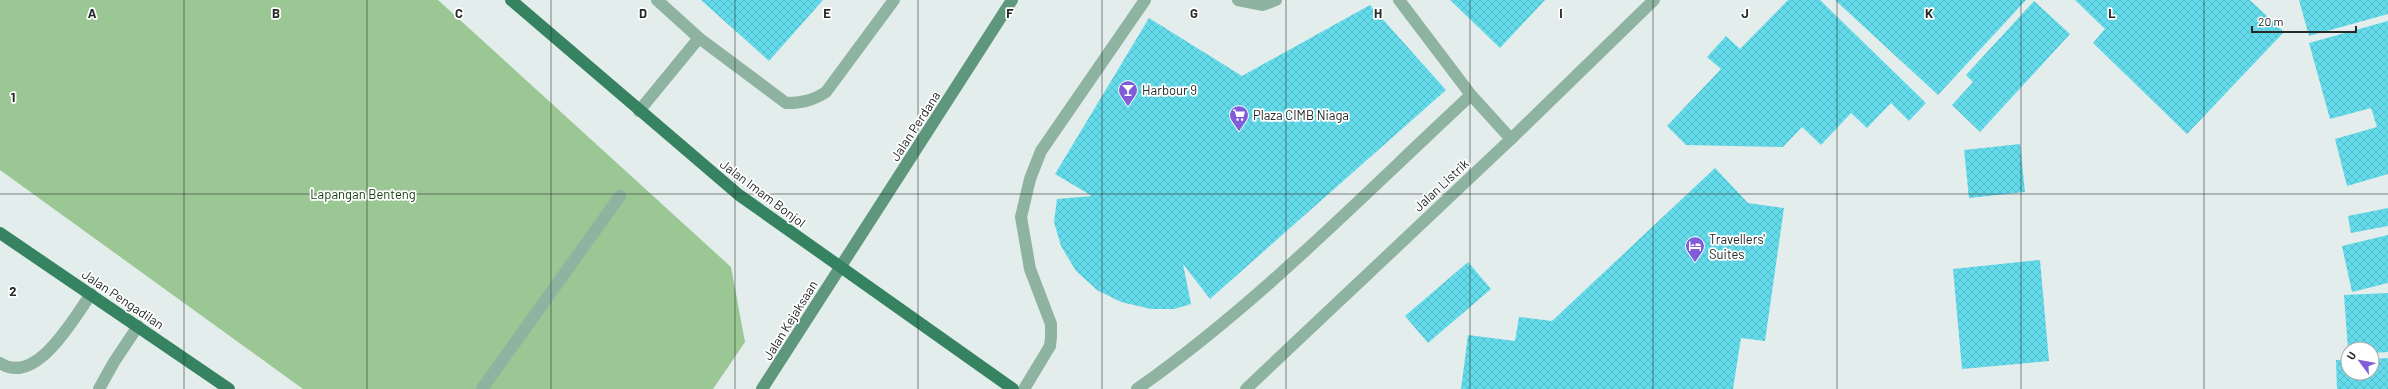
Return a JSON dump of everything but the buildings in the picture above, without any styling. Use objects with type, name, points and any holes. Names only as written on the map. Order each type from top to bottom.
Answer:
[{"type":"main road","name":"Jalan Imam Bonjol","points":[[511,0],[739,195],[1013,389]]},
{"type":"main road","name":"Jalan Perdana","points":[[840,266],[1012,0]]},
{"type":"main road","name":"Jalan Pengadilan","points":[[0,233],[92,294],[229,389]]},
{"type":"main road","name":"Jalan Kejaksaan","points":[[762,389],[840,266]]},
{"type":"street","points":[[657,0],[699,38],[786,102],[800,103],[814,100],[826,92],[894,0]]},
{"type":"street","points":[[1024,389],[1050,346],[1051,337],[1051,324],[1030,269],[1021,217],[1030,179],[1041,151],[1145,0]]},
{"type":"street","points":[[1238,0],[1263,4],[1276,0]]},
{"type":"street","points":[[1400,0],[1471,94],[1511,139]]},
{"type":"street","name":"Jalan Listrik","points":[[1246,389],[1511,139],[1654,0]]},
{"type":"street","points":[[639,111],[699,38]]},
{"type":"street","points":[[1137,389],[1170,366],[1266,288],[1471,94]]},
{"type":"street","points":[[482,389],[620,196]]},
{"type":"street","points":[[0,363],[15,368],[27,366],[37,362],[58,340],[92,294]]},
{"type":"street","points":[[99,389],[114,362],[138,326]]},
{"type":"green space","name":"Lapangan Benteng","points":[[0,0],[438,0],[731,267],[745,342],[713,389],[303,389],[0,170]]},
{"type":"place","name":"Harbour 9","points":[[1128,107]]},
{"type":"place","name":"Plaza CIMB Niaga","points":[[1239,132]]},
{"type":"place","name":"Travellers' Suites","points":[[1695,263]]}]
